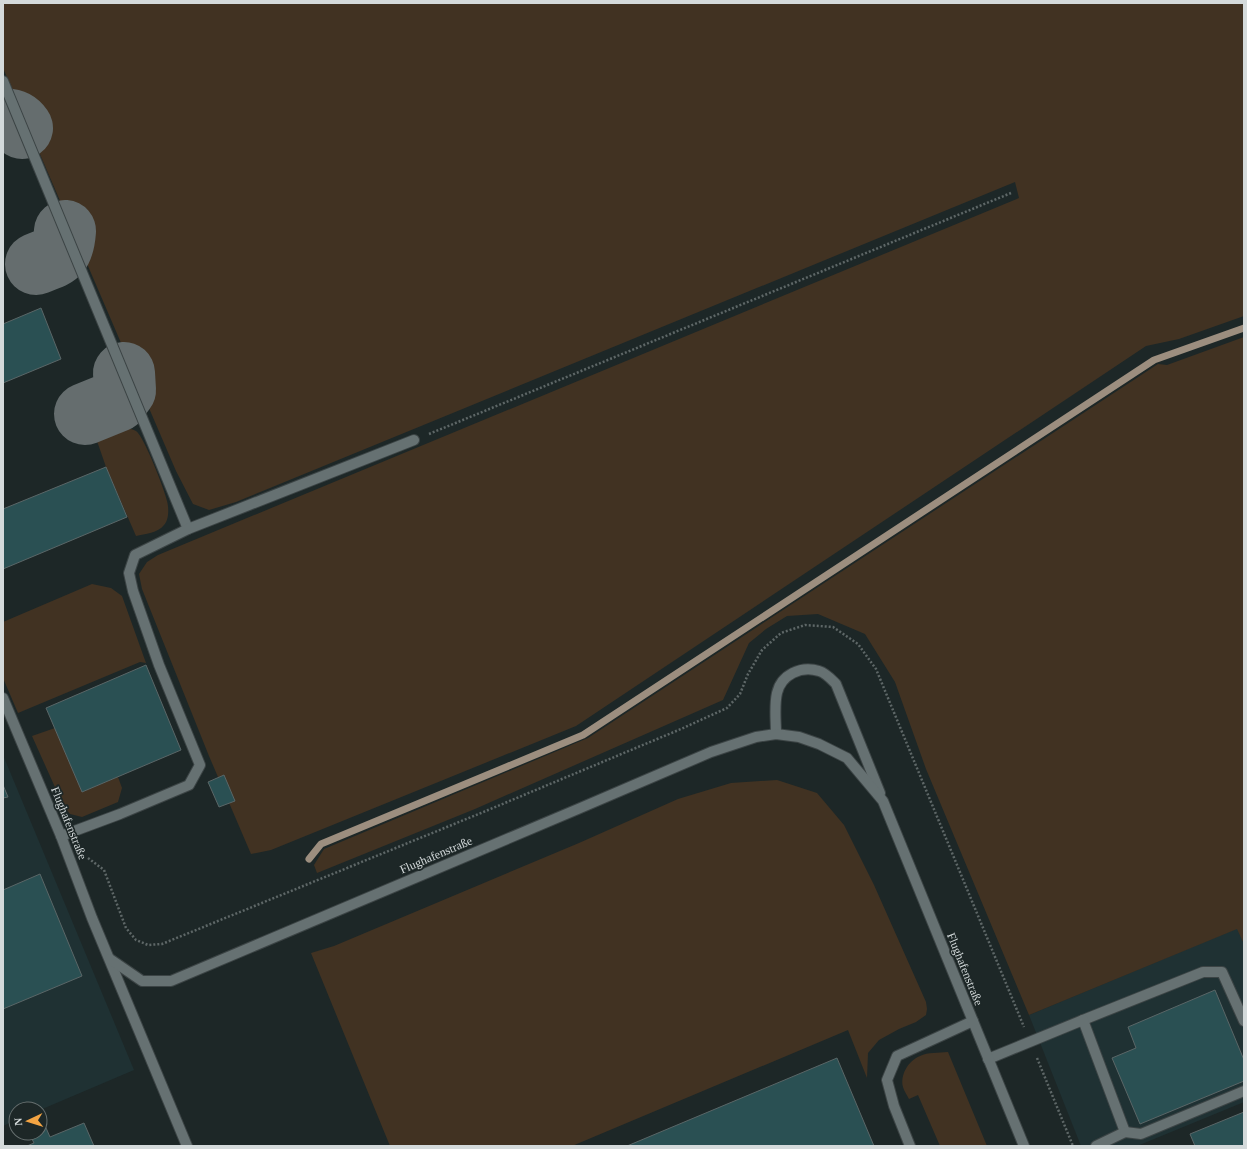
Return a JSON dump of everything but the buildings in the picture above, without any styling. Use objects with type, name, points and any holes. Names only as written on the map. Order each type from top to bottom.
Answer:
[{"type":"street","points":[[3,81],[188,529]]},
{"type":"street","points":[[61,836],[120,814],[189,785],[200,765],[159,665],[133,591],[128,573],[135,555],[188,529],[414,440]]},
{"type":"street","name":"Flughafenstraße","points":[[776,734],[777,692],[782,682],[789,675],[799,670],[809,669],[819,671],[828,676],[836,684],[1024,1146]]},
{"type":"street","name":"Flughafenstraße","points":[[3,698],[61,836],[187,1146]]},
{"type":"street","name":"Flughafenstraße","points":[[110,959],[142,981],[171,981],[571,813],[711,752],[756,737],[776,734],[799,737],[819,744],[847,758],[883,800]]},
{"type":"street","points":[[988,1059],[1203,972],[1222,972],[1244,1021]]},
{"type":"street","points":[[1083,1020],[1125,1132]]},
{"type":"street","points":[[910,1146],[894,1106],[887,1080],[897,1056],[973,1022]]},
{"type":"street","points":[[1096,1146],[1125,1132],[1141,1134],[1244,1091]]},
{"type":"path","points":[[414,440],[1011,193]]},
{"type":"path","points":[[86,856],[104,870],[126,928],[136,940],[148,945],[162,944],[488,810],[681,729],[727,708],[740,694],[748,674],[762,650],[781,633],[805,625],[833,627],[858,644],[876,669],[1074,1146]]},
{"type":"shaded area","points":[[3,3],[1244,3],[1244,316],[1179,339],[1146,346],[576,726],[271,850],[251,854],[209,756],[142,589],[139,574],[147,562],[158,555],[1019,198],[1015,182],[236,502],[209,510],[193,504],[176,471],[3,68]]},
{"type":"shaded area","points":[[1244,337],[1244,944],[1237,929],[1029,1015],[926,769],[895,682],[865,634],[818,614],[787,616],[766,629],[749,643],[723,700],[475,809],[317,873],[314,865],[324,849],[588,738],[1158,364],[1167,365]]},
{"type":"shaded area","points":[[118,427],[134,430],[140,435],[154,464],[165,495],[168,507],[166,523],[158,530],[151,533],[136,536],[106,467],[97,441],[100,434]]},
{"type":"shaded area","points":[[92,584],[111,588],[122,596],[146,663],[140,662],[18,713],[3,678],[3,622]]},
{"type":"shaded area","points":[[55,728],[82,792],[118,777],[122,788],[118,802],[82,817],[70,814],[63,805],[32,736]]},
{"type":"shaded area","points":[[3,755],[134,1070],[48,1107],[48,1101],[8,1101],[8,1124],[3,1126]]},
{"type":"shaded area","points":[[777,780],[817,793],[844,825],[874,885],[926,1002],[926,1015],[916,1022],[879,1040],[868,1053],[867,1078],[848,1030],[572,1146],[390,1146],[311,953],[334,946],[579,843],[678,799],[731,783]]},
{"type":"shaded area","points":[[1238,928],[1244,944],[1244,1102],[1137,1146],[1081,1146],[1029,1015]]},
{"type":"shaded area","points":[[948,1052],[987,1146],[940,1146],[918,1095],[909,1099],[904,1090],[902,1082],[904,1073],[912,1061],[926,1054]]},
{"type":"waterway","points":[[309,859],[321,844],[583,735],[1154,360],[1244,328]]},
{"type":"taxiway","points":[[3,120],[14,121],[22,128]]},
{"type":"taxiway","points":[[36,264],[58,254],[63,246],[65,231]]},
{"type":"taxiway","points":[[85,414],[117,401],[125,390],[124,373]]}]
